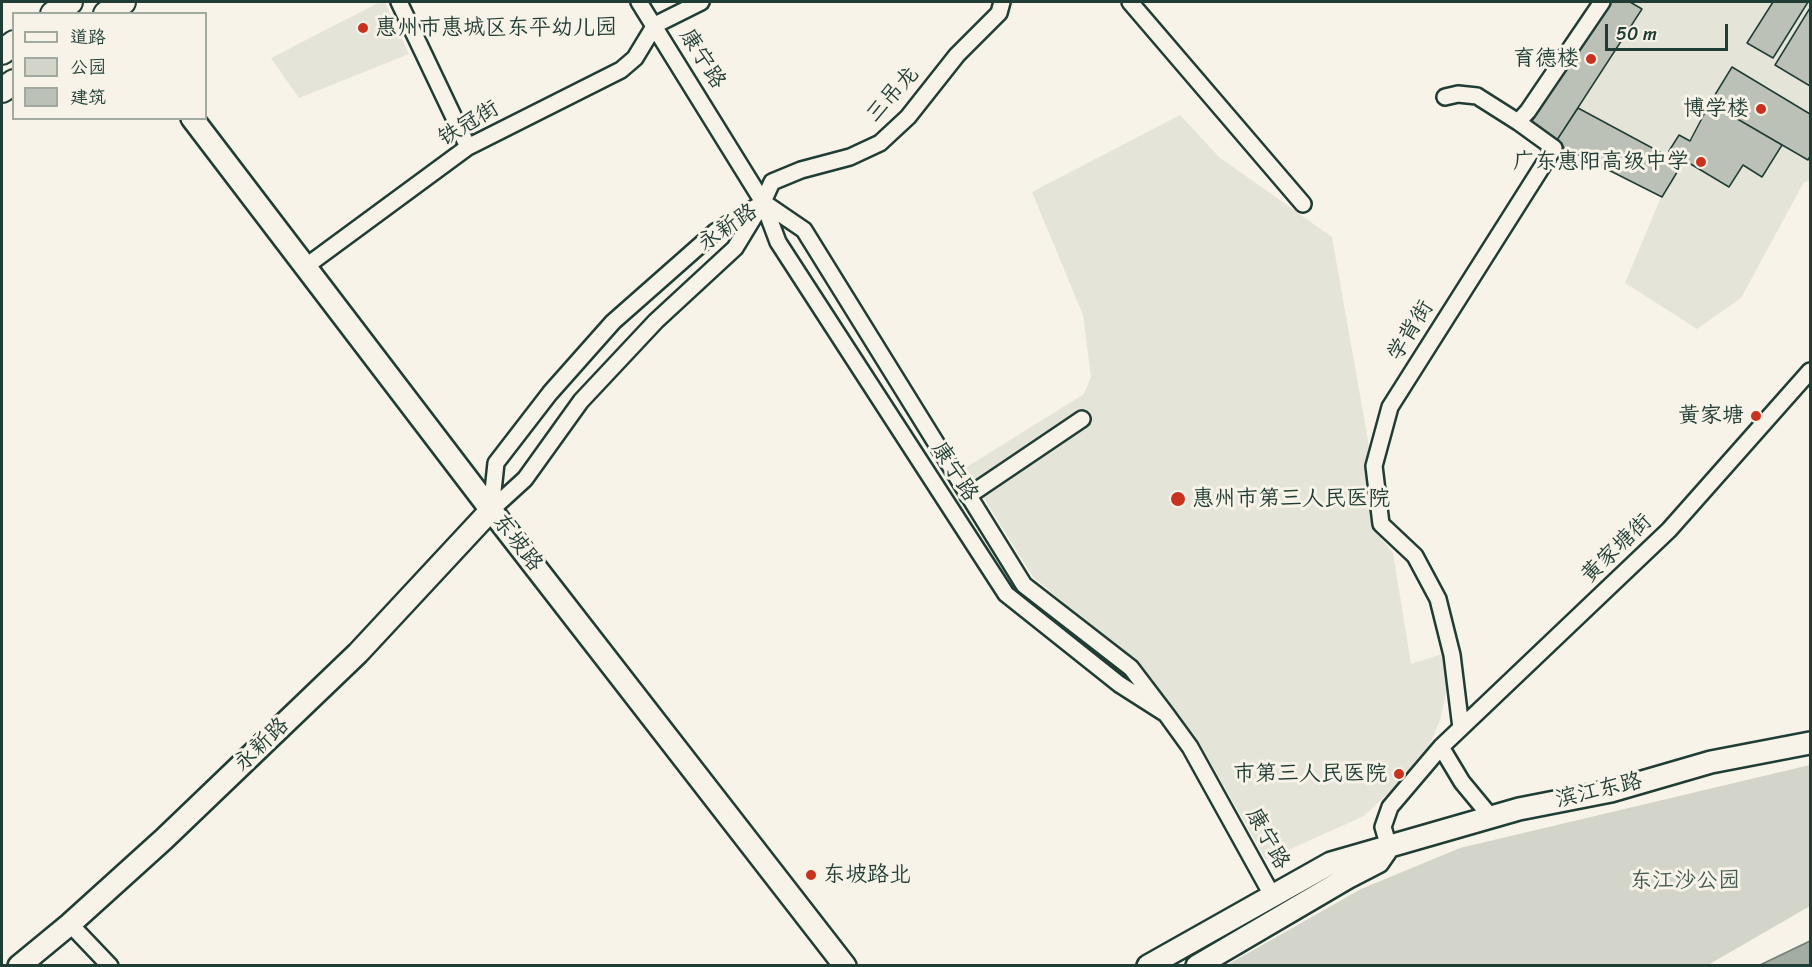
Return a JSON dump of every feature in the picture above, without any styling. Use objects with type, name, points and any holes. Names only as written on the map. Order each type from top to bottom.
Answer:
[{"type":"main road","points":[[56,12],[70,2]]},
{"type":"street","points":[[399,2],[468,147]]},
{"type":"street","name":"康宁路","points":[[639,2],[763,202],[778,242],[1006,594],[1119,684],[1166,714]]},
{"type":"street","points":[[655,26],[701,2]]},
{"type":"street","name":"三吊龙","points":[[763,202],[772,182],[801,170],[850,157],[880,143],[908,117],[957,55],[999,14],[1002,2]]},
{"type":"street","points":[[1130,2],[1303,204]]},
{"type":"street","points":[[1444,97],[1458,94],[1477,96],[1518,122],[1528,111],[1602,2]]},
{"type":"street","name":"铁冠街","points":[[304,267],[468,147],[621,70],[635,58],[655,26]]},
{"type":"street","name":"东坡路","points":[[194,120],[491,510],[845,966]]},
{"type":"street","name":"学背街","points":[[1461,728],[1452,655],[1438,599],[1415,556],[1381,524],[1374,466],[1390,406],[1554,148],[1518,122]]},
{"type":"street","name":"康宁路","points":[[763,202],[804,231],[1024,585],[1131,668],[1166,714],[1190,747],[1272,895]]},
{"type":"street","name":"永新路","points":[[491,510],[496,463],[558,384],[613,322],[715,232],[763,202]]},
{"type":"street","name":"永新路","points":[[19,966],[70,924],[164,839],[358,653],[491,510],[525,479],[581,401],[656,321],[735,248],[763,202]]},
{"type":"street","name":"黄家塘街","points":[[1389,846],[1383,827],[1390,807],[1441,747],[1669,530],[1805,387],[1810,371]]},
{"type":"street","points":[[968,496],[1082,419]]},
{"type":"street","name":"滨江东路","points":[[1148,966],[1331,863],[1519,809],[1611,791],[1711,762],[1810,743]]},
{"type":"street","points":[[1441,747],[1462,782],[1491,817]]},
{"type":"street","name":"滨江东路","points":[[1197,966],[1378,862],[1389,846]]},
{"type":"street","points":[[70,924],[110,966]]},
{"type":"shaded area","name":"惠州市惠城区东平幼儿园","points":[[380,2],[385,2],[409,54],[299,98],[271,58]]},
{"type":"shaded area","name":"广东惠阳高级中学","points":[[1610,2],[1810,2],[1810,181],[1804,182],[1741,298],[1697,329],[1625,283],[1661,197],[1555,143],[1530,124]]},
{"type":"shaded area","name":"惠州市第三人民医院","points":[[1180,115],[1219,157],[1332,237],[1369,446],[1368,467],[1375,531],[1393,553],[1411,664],[1445,653],[1449,680],[1440,720],[1423,760],[1364,816],[1266,860],[1196,737],[1142,668],[1033,577],[965,468],[1084,394],[1091,377],[1083,315],[1032,192]]},
{"type":"shaded area","points":[[1810,941],[1810,965],[1760,965]]},
{"type":"green space","name":"东江沙公园","points":[[1810,765],[1810,906],[1708,965],[1227,965],[1361,889],[1460,848]]},
{"type":"building","name":"育德楼","points":[[1610,2],[1630,2],[1642,9],[1555,143],[1530,124]]},
{"type":"building","points":[[1773,2],[1808,2],[1773,58],[1747,43]]},
{"type":"building","points":[[1810,8],[1810,86],[1775,65]]},
{"type":"building","name":"博学楼","points":[[1732,67],[1810,114],[1810,156],[1808,160],[1710,103]]},
{"type":"building","points":[[1710,103],[1782,145],[1762,177],[1743,165],[1729,187],[1669,151],[1679,135],[1690,141]]},
{"type":"building","points":[[1578,108],[1682,164],[1662,197],[1555,143]]},
{"type":"place","name":"惠州市惠城区东平幼儿园","points":[[363,28]]},
{"type":"place","name":"育德楼","points":[[1591,59]]},
{"type":"place","name":"博学楼","points":[[1761,109]]},
{"type":"place","name":"广东惠阳高级中学","points":[[1701,162]]},
{"type":"place","name":"黄家塘","points":[[1756,416]]},
{"type":"place","name":"惠州市第三人民医院","points":[[1178,499]]},
{"type":"place","name":"市第三人民医院","points":[[1399,774]]},
{"type":"place","name":"东坡路北","points":[[811,875]]}]
